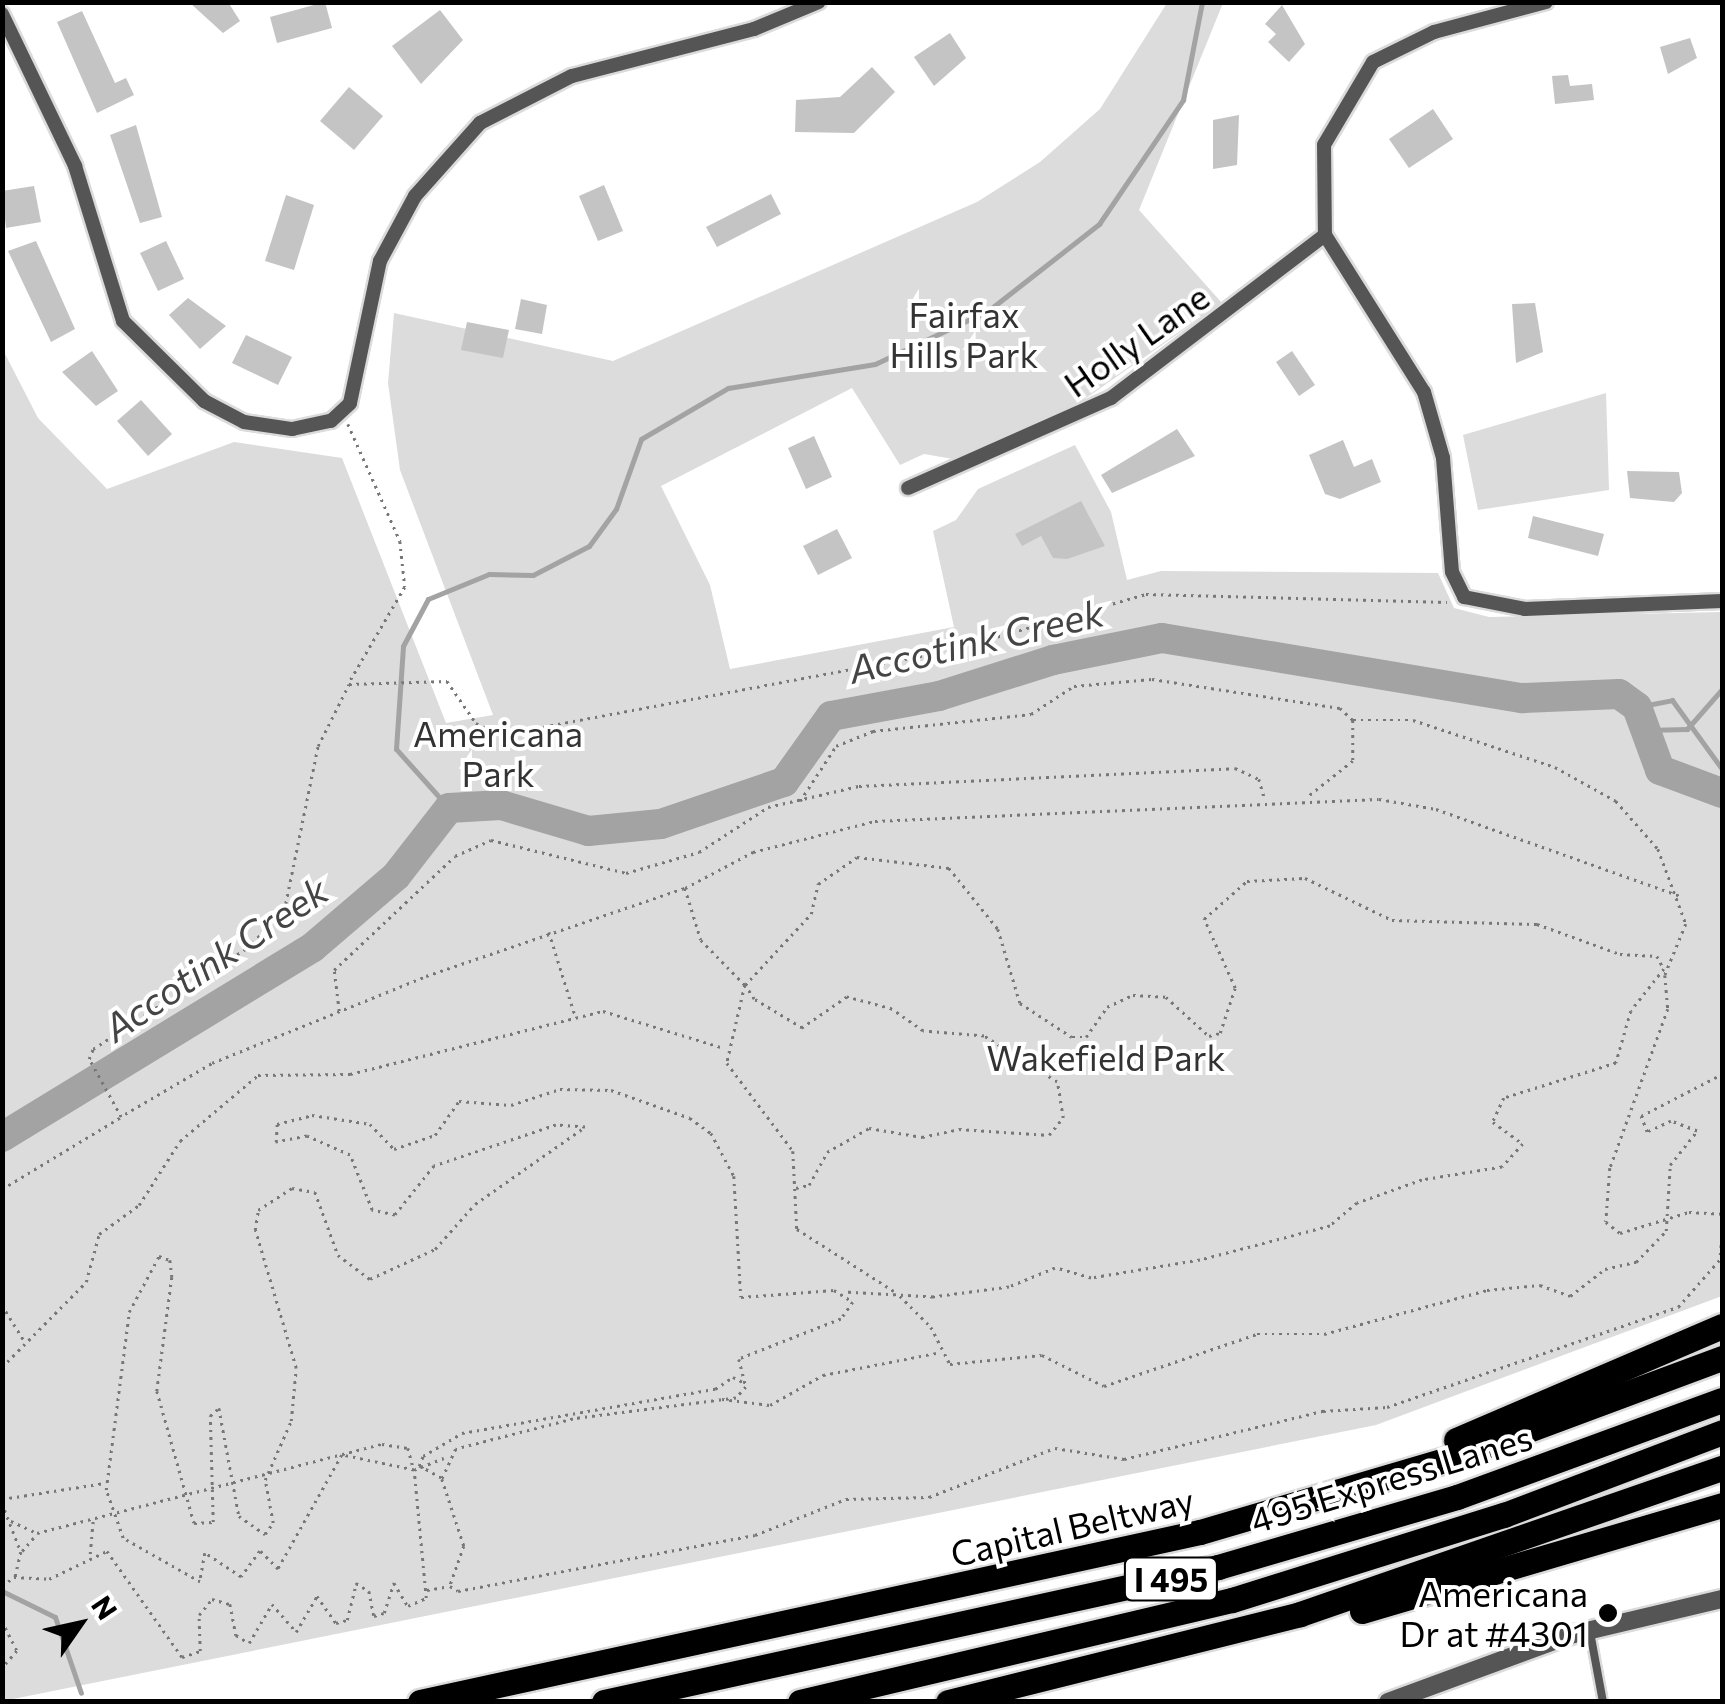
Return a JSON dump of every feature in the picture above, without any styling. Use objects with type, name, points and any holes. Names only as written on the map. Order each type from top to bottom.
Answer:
[{"type":"highway","points":[[1299,1506],[1722,1326]]},
{"type":"highway","name":"Capital Beltway","points":[[420,1702],[990,1582],[1299,1506],[1722,1358]]},
{"type":"highway","name":"495 Express Lanes","points":[[604,1702],[1201,1571],[1473,1492],[1722,1400]]},
{"type":"highway","name":"495 Express Lanes","points":[[800,1702],[1248,1596],[1722,1432]]},
{"type":"highway","name":"I 495","points":[[948,1702],[1142,1657],[1458,1566],[1722,1468]]},
{"type":"highway","points":[[1142,1657],[1440,1594],[1722,1506]]},
{"type":"street","points":[[2,14],[74,166],[110,296],[144,350],[190,392],[244,422],[292,429],[342,414],[369,294],[396,228],[480,123],[572,76],[754,30],[819,2]]},
{"type":"street","points":[[1546,2],[1434,32],[1374,62],[1324,145],[1325,235],[1424,392],[1443,458],[1452,572],[1464,597],[1525,609],[1722,601]]},
{"type":"street","name":"Holly Lane","points":[[908,488],[1111,398],[1325,235]]},
{"type":"street","points":[[1388,1702],[1590,1630],[1722,1599]]},
{"type":"lane","points":[[1590,1630],[1603,1702]]},
{"type":"path","points":[[121,1117],[120,1104],[92,1062],[93,1049],[126,1023],[247,948],[284,911],[318,746],[348,684],[406,587],[400,541],[342,414]]},
{"type":"path","points":[[348,684],[447,680],[476,723],[499,735],[947,651],[1146,594],[1400,605],[1464,597]]},
{"type":"path","points":[[342,1454],[275,1572],[264,1551],[240,1576],[205,1552],[196,1582],[136,1550],[112,1510],[106,1483],[129,1312],[166,1255],[170,1289],[155,1378],[186,1488],[204,1528],[214,1515],[208,1482],[214,1409],[227,1421],[237,1475],[239,1516],[265,1534],[273,1529],[264,1503],[272,1466],[292,1421],[296,1368],[255,1230],[265,1201],[292,1188],[315,1192],[338,1255],[370,1279],[435,1249],[476,1204],[586,1127],[556,1125],[434,1166],[395,1215],[372,1210],[350,1155],[306,1136],[276,1142],[273,1132],[289,1120],[333,1113],[370,1124],[394,1149],[412,1148],[460,1102],[610,1090],[690,1118],[722,1148],[734,1176],[742,1296],[1009,1288],[1056,1268],[1092,1278],[1200,1260],[1330,1226],[1357,1204],[1422,1180],[1502,1166],[1524,1144],[1493,1122],[1504,1098],[1616,1063],[1631,1011],[1666,975],[1686,924],[1681,896],[1658,849],[1616,801],[1555,767],[1413,720],[1353,720],[1325,703],[1244,700],[1170,680],[1074,686],[1031,714],[872,731],[836,746],[800,802]]},
{"type":"path","points":[[1305,798],[1353,761],[1353,720]]},
{"type":"path","points":[[340,1012],[334,970],[456,856],[492,840],[626,872],[685,858],[754,813],[859,786],[1159,767],[1250,772],[1265,802]]},
{"type":"path","points":[[2,1189],[212,1063],[549,932],[685,888],[753,852],[875,821],[1305,798],[1436,809],[1681,896]]},
{"type":"path","points":[[1722,1074],[1641,1116],[1647,1132],[1671,1121],[1698,1131],[1670,1165],[1669,1219],[1650,1251],[1570,1296],[1540,1285],[1487,1290],[1324,1334],[1257,1334],[1104,1386],[1042,1355],[963,1368],[942,1352],[897,1294],[809,1244],[797,1229],[793,1152],[738,1084],[724,1048],[745,985],[811,914],[818,884],[879,853],[949,868],[998,929],[1020,1003],[1072,1037],[1086,1037],[1107,1008],[1133,995],[1166,997],[1210,1036],[1220,1033],[1235,988],[1204,919],[1247,880],[1305,878],[1392,920],[1538,924],[1620,954],[1657,956],[1666,975],[1668,1009],[1610,1168],[1606,1222],[1620,1234],[1669,1219],[1722,1214]]},
{"type":"path","points":[[685,888],[701,940],[761,1006],[802,1028],[847,996],[892,1009],[923,1030],[984,1036],[1064,1091],[1063,1118],[1049,1135],[959,1129],[922,1137],[868,1128],[827,1152],[809,1185],[796,1188]]},
{"type":"path","points":[[549,932],[575,1016]]},
{"type":"path","points":[[2,1367],[86,1282],[98,1234],[139,1206],[180,1140],[258,1075],[350,1074],[560,1029],[575,1016],[636,1016],[724,1048]]},
{"type":"path","points":[[14,1577],[49,1579],[90,1554],[113,1556],[182,1657],[200,1651],[199,1615],[212,1599],[230,1604],[236,1636],[249,1643],[272,1604],[296,1632],[317,1596],[341,1623],[356,1583],[369,1591],[374,1616],[384,1613],[394,1583],[413,1608],[428,1590],[450,1586],[484,1589],[755,1535],[846,1499],[929,1497],[1055,1448],[1124,1459],[1323,1411],[1387,1407],[1678,1306],[1722,1257],[1722,1232]]},
{"type":"path","points":[[419,1466],[560,1421],[736,1398],[746,1384],[740,1359],[841,1319],[853,1310],[842,1292]]},
{"type":"path","points":[[2,1305],[24,1342]]},
{"type":"path","points":[[720,1398],[770,1405],[823,1375],[942,1352]]},
{"type":"path","points":[[414,1470],[440,1441],[462,1432],[715,1389],[734,1377],[746,1384]]},
{"type":"path","points":[[2,1586],[14,1577],[21,1552],[38,1534],[208,1482],[396,1442],[408,1448],[414,1470],[428,1590]]},
{"type":"path","points":[[342,1454],[414,1470]]},
{"type":"path","points":[[446,1458],[442,1479],[464,1558],[450,1586]]},
{"type":"path","points":[[419,1466],[442,1479]]},
{"type":"path","points":[[21,1552],[2,1501],[106,1483]]},
{"type":"path","points":[[90,1554],[94,1516]]},
{"type":"path","points":[[11,1521],[38,1534]]},
{"type":"path","points":[[2,1622],[17,1650],[2,1668]]},
{"type":"green space","name":"Wakefield Park","points":[[1167,3],[1223,3],[1139,210],[1222,303],[1069,410],[959,460],[924,454],[900,465],[852,388],[661,486],[710,585],[730,669],[954,627],[933,531],[956,520],[978,489],[1075,445],[1111,512],[1127,580],[1161,571],[1438,573],[1454,608],[1489,617],[1722,612],[1722,1296],[1376,1425],[3,1701],[2,348],[38,418],[107,489],[234,442],[342,458],[446,723],[493,715],[400,470],[388,383],[394,313],[613,361],[977,202],[1040,162],[1100,109]]},
{"type":"green space","points":[[1606,393],[1609,490],[1478,510],[1463,435]]},
{"type":"building","points":[[189,2],[228,2],[240,21],[223,33]]},
{"type":"building","points":[[325,2],[332,28],[277,43],[270,17]]},
{"type":"building","points":[[1282,5],[1305,44],[1289,62],[1268,42],[1276,34],[1265,24]]},
{"type":"building","points":[[440,10],[463,40],[421,84],[392,46]]},
{"type":"building","points":[[82,11],[115,83],[126,78],[134,95],[97,113],[57,22]]},
{"type":"building","points":[[950,33],[966,58],[934,86],[914,57]]},
{"type":"building","points":[[1690,38],[1697,58],[1668,74],[1660,47]]},
{"type":"building","points":[[872,67],[895,92],[854,133],[795,132],[796,100],[840,97]]},
{"type":"building","points":[[1568,75],[1570,86],[1592,84],[1594,100],[1555,104],[1552,76]]},
{"type":"building","points":[[349,87],[383,116],[354,150],[320,121]]},
{"type":"building","points":[[1433,109],[1453,139],[1409,168],[1389,139]]},
{"type":"building","points":[[1239,115],[1237,165],[1213,169],[1213,120]]},
{"type":"building","points":[[136,125],[162,217],[140,223],[110,135]]},
{"type":"building","points":[[604,185],[623,231],[598,241],[579,196]]},
{"type":"building","points":[[34,186],[41,222],[6,228],[2,191]]},
{"type":"building","points":[[771,194],[781,214],[717,247],[706,227]]},
{"type":"building","points":[[286,195],[314,205],[294,270],[265,261]]},
{"type":"building","points":[[36,241],[75,329],[51,342],[8,251]]},
{"type":"building","points":[[166,241],[184,279],[158,291],[140,253]]},
{"type":"building","points":[[188,298],[226,326],[200,349],[169,315]]},
{"type":"building","points":[[521,299],[547,305],[542,334],[515,329]]},
{"type":"building","points":[[1535,303],[1543,352],[1516,363],[1512,304]]},
{"type":"building","points":[[467,322],[509,330],[503,358],[461,350]]},
{"type":"building","points":[[246,335],[292,357],[278,385],[232,363]]},
{"type":"building","points":[[92,351],[118,391],[96,406],[62,372]]},
{"type":"building","points":[[1292,351],[1315,385],[1299,396],[1276,362]]},
{"type":"building","points":[[141,400],[172,434],[148,456],[117,421]]},
{"type":"building","points":[[1177,429],[1195,456],[1112,493],[1101,475]]},
{"type":"building","points":[[814,436],[832,477],[806,489],[788,448]]},
{"type":"building","points":[[1343,440],[1354,467],[1372,459],[1381,482],[1340,499],[1325,494],[1309,455]]},
{"type":"building","points":[[1627,471],[1679,472],[1682,493],[1674,502],[1630,498]]},
{"type":"building","points":[[1081,501],[1105,546],[1067,559],[1053,558],[1041,536],[1022,546],[1015,534]]},
{"type":"building","points":[[1533,516],[1604,534],[1598,556],[1528,538]]},
{"type":"building","points":[[837,529],[852,558],[818,575],[803,546]]},
{"type":"waterway","points":[[449,808],[396,749],[403,646],[428,599],[489,574],[533,575],[589,546],[616,509],[641,439],[728,388],[875,364],[989,310],[1099,224],[1183,100],[1202,2]]},
{"type":"waterway","name":"Accotink Creek","points":[[2,1137],[313,947],[396,876],[449,808],[501,805],[588,831],[661,824],[784,782],[831,716],[939,696],[1053,660],[1162,638],[1522,698],[1619,694],[1637,707],[1660,770],[1722,793]]},
{"type":"waterway","name":"Accotink Creek","points":[[1646,730],[1687,729],[1722,689]]},
{"type":"waterway","name":"Accotink Creek","points":[[1637,707],[1672,700],[1722,769]]},
{"type":"waterway","points":[[2,1591],[55,1617],[81,1693]]},
{"type":"place","name":"Americana Dr at #4301","points":[[1608,1613]]},
{"type":"park label","name":"Fairfax Hills Park","points":[[964,334]]},
{"type":"park label","name":"Americana Park","points":[[498,753]]}]
